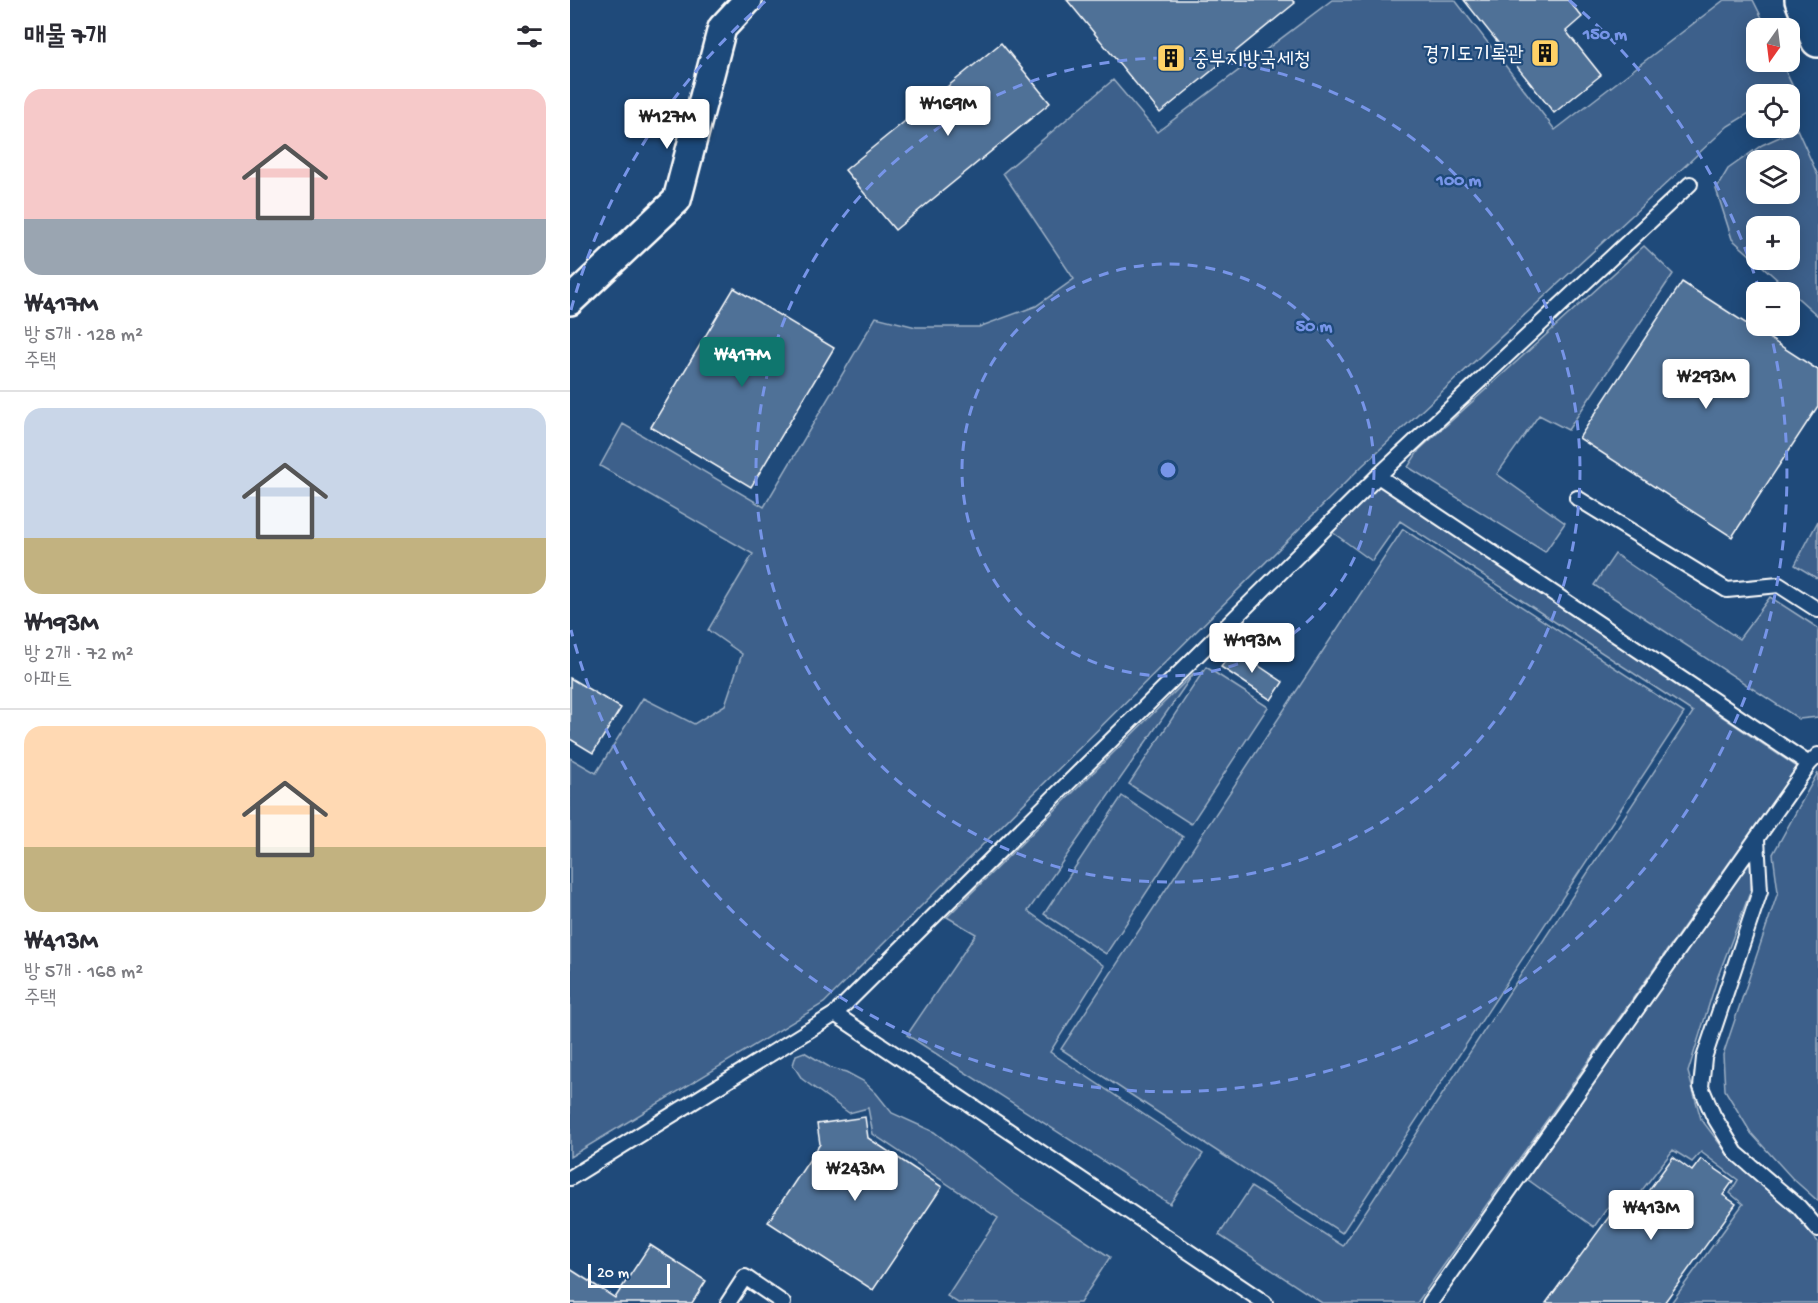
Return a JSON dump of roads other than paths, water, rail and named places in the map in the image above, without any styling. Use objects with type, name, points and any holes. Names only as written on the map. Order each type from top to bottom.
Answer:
[{"type":"main road","points":[[1802,0],[1818,40]]},
{"type":"street","points":[[570,301],[677,200],[722,28],[748,0]]},
{"type":"lane","points":[[570,1178],[835,1014],[1378,476],[1690,184]]},
{"type":"lane","points":[[1378,476],[1813,760],[1430,1303]]},
{"type":"lane","points":[[1577,498],[1727,590],[1779,585],[1818,610]]},
{"type":"lane","points":[[1757,839],[1760,891],[1704,1058],[1701,1087],[1713,1115],[1736,1153],[1799,1207],[1818,1229]]},
{"type":"lane","points":[[835,1014],[1265,1303]]},
{"type":"lane","points":[[728,1303],[745,1277],[783,1303]]},
{"type":"place","name":"경기도기록관","points":[[1545,53]]},
{"type":"place","name":"중부지방국세청","points":[[1171,58]]}]
